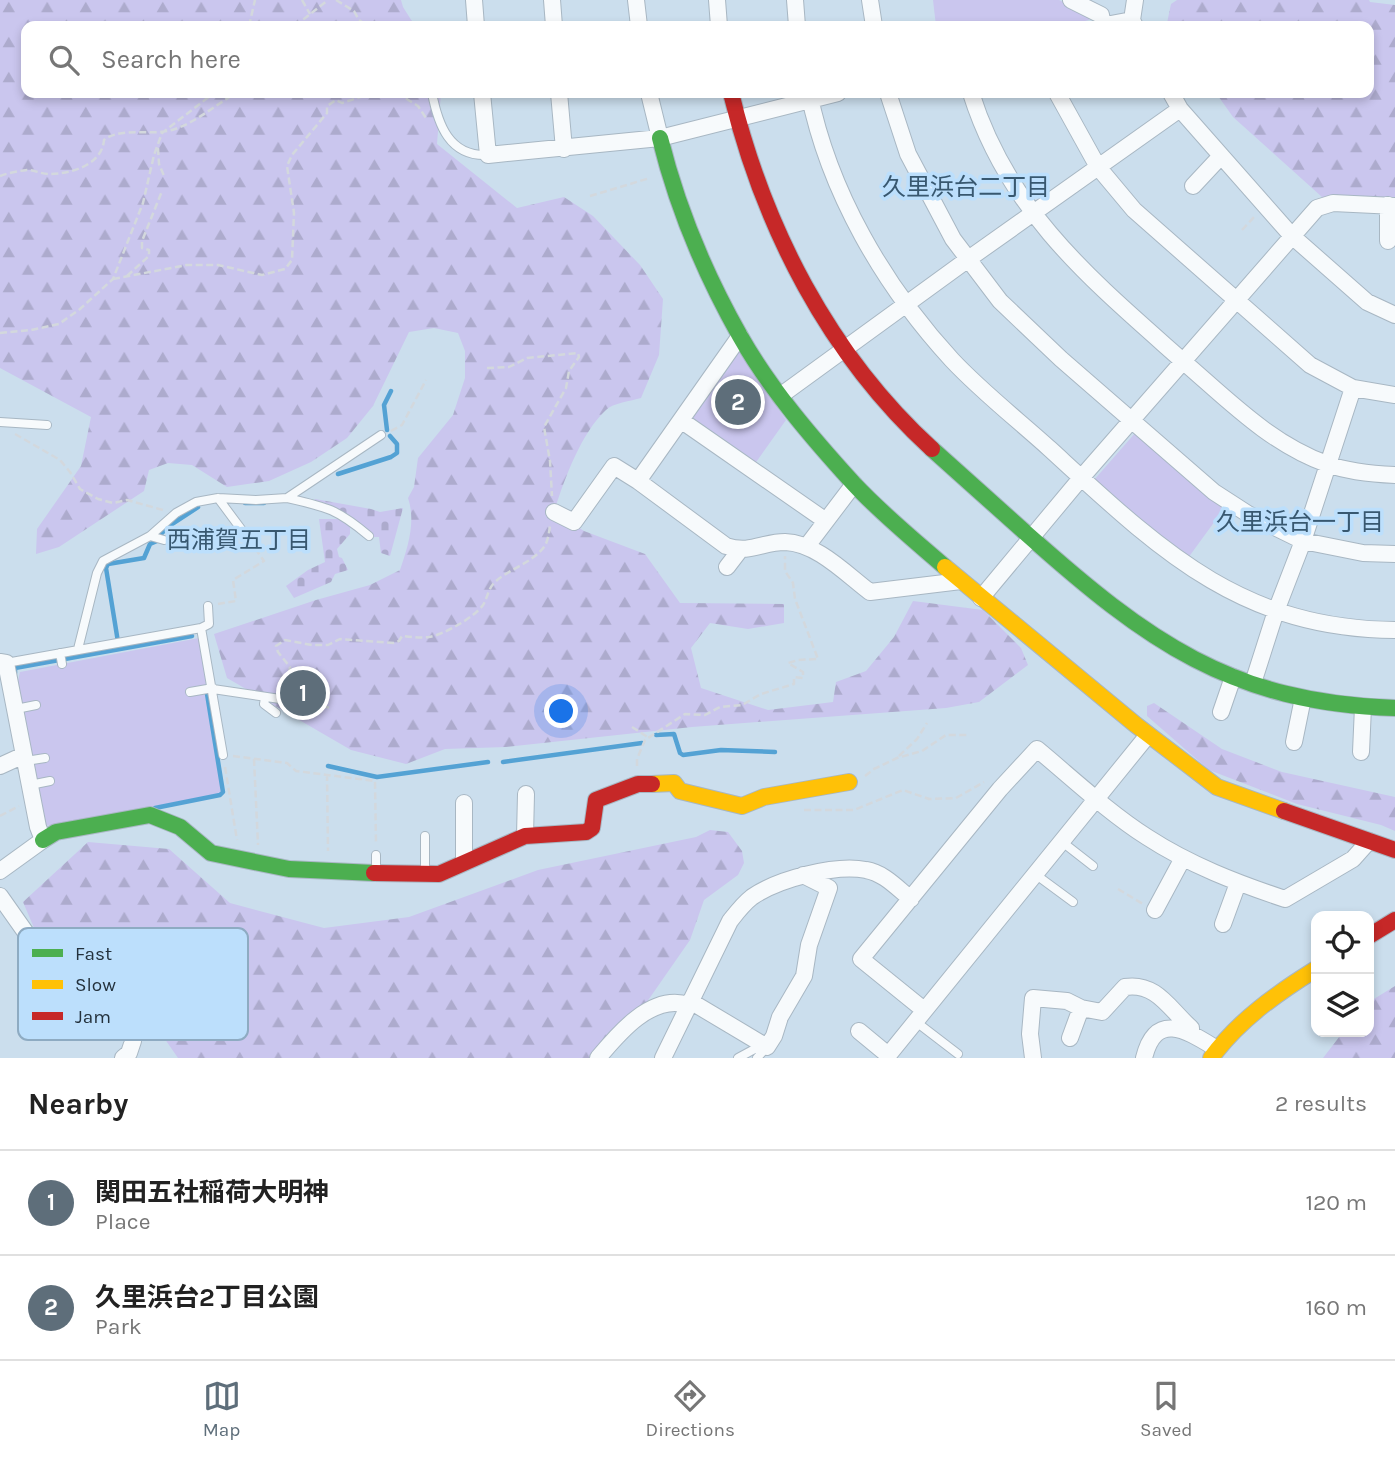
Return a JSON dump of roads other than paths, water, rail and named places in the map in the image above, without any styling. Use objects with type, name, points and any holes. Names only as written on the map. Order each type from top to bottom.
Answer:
[{"type":"street","points":[[474,0],[476,21]]},
{"type":"street","points":[[552,0],[554,21]]},
{"type":"street","points":[[636,0],[638,21]]},
{"type":"street","points":[[717,0],[719,21]]},
{"type":"street","points":[[795,0],[797,21]]},
{"type":"street","points":[[870,0],[873,21]]},
{"type":"street","points":[[1071,0],[1101,15],[1101,21]]},
{"type":"street","points":[[1134,21],[1135,0]]},
{"type":"street","points":[[482,98],[488,155],[660,138],[803,98]]},
{"type":"street","points":[[559,98],[564,149]]},
{"type":"street","points":[[650,98],[669,174],[691,236],[740,336],[780,396],[854,484],[981,598],[1217,787],[1395,850]]},
{"type":"street","points":[[732,98],[758,185],[781,242],[845,349],[879,394],[914,432],[1096,593],[1142,628],[1183,654],[1233,677],[1303,698],[1395,708]]},
{"type":"street","points":[[811,98],[828,158],[846,202],[905,305],[954,361],[1081,478],[1148,538],[1190,569],[1240,597],[1276,611],[1336,626],[1395,630]]},
{"type":"street","points":[[890,98],[908,154],[939,215],[967,260],[1016,318],[1214,492],[1248,514],[1303,541],[1363,553],[1395,554]]},
{"type":"street","points":[[973,98],[992,148],[1032,214],[1098,286],[1251,421],[1292,448],[1328,464],[1373,474],[1395,475]]},
{"type":"street","points":[[1060,98],[1098,167],[1135,210],[1237,301],[1310,365],[1353,388],[1395,395]]},
{"type":"street","points":[[1174,98],[1180,109],[1292,236],[1367,302],[1395,315]]},
{"type":"street","points":[[780,396],[1180,109]]},
{"type":"street","points":[[1193,186],[1221,156]]},
{"type":"street","points":[[981,598],[1081,478],[1322,205],[1391,205],[1388,241]]},
{"type":"street","points":[[638,481],[740,336]]},
{"type":"street","points":[[1253,683],[1353,388]]},
{"type":"street","points":[[682,421],[826,521]]},
{"type":"street","points":[[554,512],[574,522],[614,466],[726,546],[740,551],[784,542],[807,546],[870,592],[961,581]]},
{"type":"street","points":[[807,546],[854,484]]},
{"type":"street","points":[[727,567],[740,551]]},
{"type":"street","points":[[3,662],[16,709],[38,827],[43,840]]},
{"type":"street","points":[[1221,712],[1233,677]]},
{"type":"street","points":[[1294,742],[1303,698]]},
{"type":"street","points":[[1361,752],[1363,706]]},
{"type":"street","points":[[859,1031],[887,1057],[1148,734]]},
{"type":"street","points":[[920,1016],[861,960],[1000,789],[1037,749],[1145,836],[1183,859],[1238,883],[1285,899],[1353,859],[1369,841]]},
{"type":"street","points":[[0,766],[25,758]]},
{"type":"street","points":[[0,871],[56,832],[110,818],[150,815],[180,827],[211,853],[240,859],[289,869],[439,874],[526,836],[586,832],[592,828],[596,800],[638,784],[674,783],[680,791],[742,806],[764,797],[849,782]]},
{"type":"street","points":[[526,794],[526,836]]},
{"type":"street","points":[[464,803],[464,862]]},
{"type":"street","points":[[1155,910],[1183,859]]},
{"type":"street","points":[[663,1058],[730,921],[741,906],[763,891],[803,875],[849,869],[867,870],[882,875],[911,899]]},
{"type":"street","points":[[598,1058],[626,1026],[667,1003],[678,1002],[689,1003],[762,1050],[774,1036],[780,1017],[804,976],[809,945],[829,888],[803,875]]},
{"type":"street","points":[[1223,924],[1238,883]]},
{"type":"street","points":[[0,896],[22,928]]},
{"type":"street","points":[[1374,933],[1395,920]]},
{"type":"street","points":[[1144,1058],[1161,1031],[1178,1028],[1191,1033],[1217,1054],[1230,1033],[1255,1009],[1311,972]]},
{"type":"street","points":[[1032,1058],[1030,1034],[1033,998],[1067,1001],[1081,1008],[1102,1012],[1125,987],[1149,989],[1160,995],[1191,1028],[1191,1033]]},
{"type":"street","points":[[1070,1038],[1081,1008]]},
{"type":"street","points":[[123,1058],[129,1053],[133,1040]]},
{"type":"lane","points":[[433,98],[438,120],[450,141],[476,156],[488,155]]},
{"type":"lane","points":[[0,422],[47,425]]},
{"type":"lane","points":[[287,498],[381,435]]},
{"type":"lane","points":[[218,498],[241,529]]},
{"type":"lane","points":[[78,649],[97,573],[103,561],[150,536],[197,502],[218,498],[287,498],[330,508],[346,516],[369,536]]},
{"type":"lane","points":[[150,536],[164,540]]},
{"type":"lane","points":[[3,662],[201,628],[209,624],[208,606]]},
{"type":"lane","points":[[201,628],[223,753],[213,754]]},
{"type":"lane","points":[[60,653],[62,664]]},
{"type":"lane","points":[[190,692],[213,689],[280,699]]},
{"type":"lane","points":[[265,698],[264,704],[276,713]]},
{"type":"lane","points":[[16,709],[36,705]]},
{"type":"lane","points":[[25,758],[45,758]]},
{"type":"lane","points":[[32,792],[50,781]]},
{"type":"lane","points":[[425,836],[425,875]]},
{"type":"lane","points":[[1061,841],[1093,866]]},
{"type":"lane","points":[[376,855],[376,873]]},
{"type":"lane","points":[[1035,874],[1073,902]]},
{"type":"lane","points":[[920,1016],[958,1055]]},
{"type":"lane","points":[[738,1058],[762,1050]]},
{"type":"waterway","points":[[387,430],[384,405],[391,391]]},
{"type":"waterway","points":[[338,474],[397,453],[397,444],[390,436]]},
{"type":"waterway","points":[[245,503],[264,503]]},
{"type":"waterway","points":[[160,535],[198,507]]},
{"type":"waterway","points":[[118,642],[106,568],[108,564],[144,558],[150,544],[157,541]]},
{"type":"waterway","points":[[15,673],[15,668],[192,636]]},
{"type":"waterway","points":[[155,808],[220,795],[223,792],[207,694]]},
{"type":"waterway","points":[[656,735],[674,734],[683,755],[721,750],[775,752]]},
{"type":"waterway","points":[[503,762],[642,743]]},
{"type":"waterway","points":[[328,766],[377,777],[488,762]]},
{"type":"place","name":"久里浜台2丁目公園","points":[[738,402]]},
{"type":"place","name":"関田五社稲荷大明神","points":[[303,693]]},
{"type":"district","name":"久里浜台二丁目","points":[[966,187]]},
{"type":"district","name":"久里浜台一丁目","points":[[1300,522]]},
{"type":"district","name":"西浦賀五丁目","points":[[239,540]]}]
